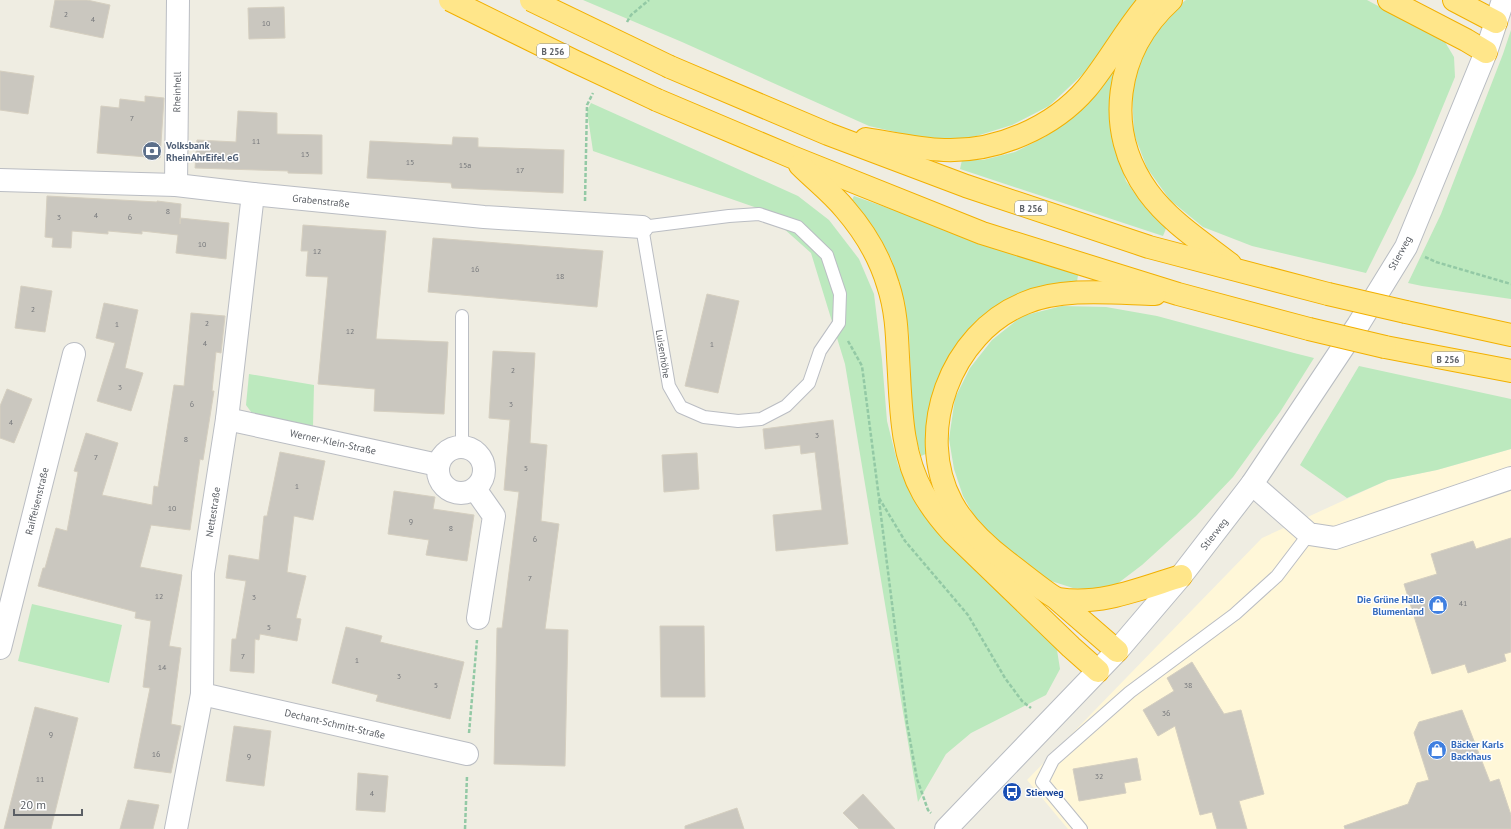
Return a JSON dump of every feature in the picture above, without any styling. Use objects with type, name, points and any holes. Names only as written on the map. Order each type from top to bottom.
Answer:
[{"type":"highway","name":"B 256","points":[[450,0],[657,100],[792,157],[982,233],[1178,294],[1309,329],[1385,347],[1511,371]]},
{"type":"highway","name":"B 256","points":[[531,0],[670,67],[828,134],[966,186],[1149,247],[1328,294],[1511,335]]},
{"type":"highway","points":[[828,134],[945,150],[971,149],[1024,135],[1047,122],[1069,105],[1087,88],[1139,13],[1151,0]]},
{"type":"highway","points":[[1172,0],[1161,10],[1143,32],[1132,54],[1123,80],[1121,93],[1121,129],[1136,174],[1149,193],[1168,215],[1238,270]]},
{"type":"highway","points":[[1389,0],[1486,52]]},
{"type":"highway","points":[[1454,0],[1496,22]]},
{"type":"highway","points":[[792,157],[845,209],[864,234],[880,264],[888,286],[897,329],[903,427],[906,446],[912,467],[922,492],[937,516],[952,532],[1071,647],[1098,671]]},
{"type":"highway","points":[[1117,650],[1057,599],[996,553],[967,525],[952,503],[943,482],[938,459],[937,435],[939,411],[945,388],[955,367],[969,346],[987,326],[1006,312],[1024,303],[1045,296],[1068,293],[1178,294]]},
{"type":"highway","points":[[1057,599],[1082,600],[1104,598],[1181,576]]},
{"type":"street","name":"Rheinhell","points":[[176,185],[178,0]]},
{"type":"street","name":"Stierweg","points":[[939,822],[1098,671],[1181,576],[1252,484],[1358,325],[1406,247],[1486,52],[1503,0]]},
{"type":"street","name":"Grabenstraße","points":[[0,180],[176,185],[476,216],[642,228]]},
{"type":"street","name":"Nettestraße","points":[[176,829],[202,694],[203,573],[227,419],[253,194]]},
{"type":"street","name":"Raiffeisenstraße","points":[[0,648],[74,354]]},
{"type":"street","name":"Werner-Klein-Straße","points":[[227,419],[438,465]]},
{"type":"street","points":[[462,447],[470,449],[476,453],[484,467],[484,475],[475,489],[460,493],[452,491],[440,481],[438,465],[441,458],[447,452],[454,448],[462,447]]},
{"type":"street","points":[[1252,484],[1309,534],[1335,538],[1511,478]]},
{"type":"street","points":[[475,489],[494,516],[478,618]]},
{"type":"street","name":"Dechant-Schmitt-Straße","points":[[202,694],[468,754]]},
{"type":"lane","name":"Luisenhöhe","points":[[759,214],[798,227],[827,255],[840,294],[839,323],[820,351],[809,383],[786,406],[762,419],[738,421],[704,417],[681,408],[669,386],[642,228],[729,216],[759,214]]},
{"type":"lane","points":[[462,316],[462,447]]},
{"type":"lane","points":[[1081,829],[1042,782],[1053,760],[1130,692],[1235,614],[1277,576],[1309,534]]},
{"type":"path","points":[[631,14],[649,0]]},
{"type":"path","points":[[585,224],[587,105]]},
{"type":"path","points":[[1436,262],[1511,284]]},
{"type":"path","points":[[879,498],[907,723],[917,779],[928,810],[939,822]]},
{"type":"path","points":[[466,829],[468,754],[478,618]]},
{"type":"shaded area","points":[[1511,449],[1511,829],[1068,829],[1027,780],[1262,538],[1388,480],[1437,470]]},
{"type":"green space","points":[[583,0],[1142,0],[1083,74],[1049,106],[1012,125],[970,138],[922,138],[869,126],[682,42]]},
{"type":"green space","points":[[1186,0],[1367,0],[1445,42],[1454,57],[1455,77],[1415,174],[1366,273],[1252,246],[1203,227],[1170,200],[1147,168],[1134,134],[1132,91],[1142,50],[1168,14]]},
{"type":"green space","points":[[1511,30],[1511,299],[1408,283],[1441,214]]},
{"type":"green space","points":[[1122,54],[1117,152],[1126,181],[1144,206],[1167,226],[1163,236],[960,169],[962,160],[983,160],[1015,152],[1045,137],[1071,118]]},
{"type":"green space","points":[[591,103],[798,196],[829,220],[859,259],[874,294],[882,360],[887,421],[898,465],[918,508],[945,538],[1041,629],[1057,650],[1060,669],[1046,695],[971,733],[946,754],[918,802],[845,364],[811,253],[763,210],[593,151],[587,111]]},
{"type":"green space","points":[[854,196],[1078,275],[1077,282],[973,327],[928,453],[921,456],[913,427],[909,334],[901,289],[891,258],[873,229],[850,204]]},
{"type":"green space","points":[[1062,306],[1106,307],[1157,316],[1314,358],[1280,412],[1233,477],[1196,516],[1142,565],[1117,584],[1097,590],[1073,588],[1051,581],[1012,556],[981,528],[963,496],[954,469],[949,439],[955,398],[970,368],[992,340],[1022,316]]},
{"type":"green space","points":[[1359,366],[1511,399],[1511,449],[1437,470],[1388,480],[1347,498],[1300,465]]},
{"type":"green space","points":[[249,374],[314,385],[313,426],[254,416],[246,405]]},
{"type":"green space","points":[[32,604],[122,625],[109,683],[18,661]]},
{"type":"building","points":[[55,0],[87,0],[110,5],[103,38],[50,27]]},
{"type":"building","points":[[284,7],[285,38],[249,39],[248,8]]},
{"type":"building","points":[[0,71],[34,76],[28,114],[0,110]]},
{"type":"building","points":[[145,96],[164,98],[160,158],[97,153],[101,106],[119,108],[120,99],[145,102]]},
{"type":"building","points":[[238,111],[277,113],[277,134],[322,135],[322,174],[288,173],[288,171],[195,168],[197,140],[236,142]]},
{"type":"building","points":[[453,137],[478,138],[478,147],[564,150],[563,193],[452,188],[451,183],[367,178],[370,141],[452,145]]},
{"type":"building","points":[[47,196],[157,201],[181,204],[180,218],[229,223],[226,259],[176,253],[178,235],[142,231],[142,234],[108,231],[108,234],[72,231],[71,248],[52,247],[53,238],[45,237]]},
{"type":"building","points":[[303,225],[386,231],[376,339],[448,342],[444,414],[374,411],[375,389],[318,384],[328,277],[306,276],[308,251],[301,251]]},
{"type":"building","points":[[433,238],[603,251],[597,307],[428,292]]},
{"type":"building","points":[[21,286],[52,291],[45,332],[15,328]]},
{"type":"building","points":[[707,294],[739,301],[718,393],[685,386]]},
{"type":"building","points":[[104,303],[138,310],[125,368],[143,373],[131,411],[97,401],[115,343],[96,338]]},
{"type":"building","points":[[191,313],[225,316],[221,353],[216,352],[212,391],[214,391],[203,460],[200,459],[190,530],[151,525],[140,567],[182,575],[169,646],[181,648],[171,724],[181,726],[171,773],[134,768],[150,688],[143,687],[151,621],[135,618],[136,612],[38,586],[43,568],[45,568],[56,528],[67,531],[78,472],[74,471],[86,433],[118,443],[102,495],[152,505],[154,486],[158,487],[174,385],[184,386]]},
{"type":"building","points":[[493,351],[535,353],[530,443],[547,445],[541,521],[559,524],[545,629],[568,630],[565,766],[494,764],[497,628],[502,628],[519,492],[504,490],[510,420],[489,418]]},
{"type":"building","points":[[7,389],[32,399],[14,443],[0,438],[0,406]]},
{"type":"building","points":[[833,420],[848,544],[776,551],[773,515],[822,510],[815,452],[801,454],[800,445],[765,449],[763,429]]},
{"type":"building","points":[[280,452],[325,461],[313,520],[294,516],[287,572],[306,576],[296,618],[301,619],[297,641],[260,634],[259,640],[255,639],[254,673],[230,671],[232,639],[236,639],[246,581],[226,578],[229,555],[259,560],[264,516],[267,516]]},
{"type":"building","points":[[697,453],[699,489],[664,492],[662,455]]},
{"type":"building","points":[[394,491],[435,497],[433,509],[474,515],[467,561],[426,555],[429,540],[388,534]]},
{"type":"building","points":[[1511,538],[1511,652],[1504,654],[1506,661],[1468,673],[1465,664],[1432,674],[1404,584],[1437,574],[1431,554],[1473,541],[1476,549]]},
{"type":"building","points":[[660,626],[704,626],[705,697],[661,697]]},
{"type":"building","points":[[346,627],[382,636],[380,642],[464,662],[450,719],[376,701],[378,695],[332,683]]},
{"type":"building","points":[[1192,662],[1224,714],[1241,710],[1264,794],[1239,801],[1247,829],[1217,829],[1212,812],[1200,815],[1175,726],[1158,736],[1143,710],[1174,691],[1167,678]]},
{"type":"building","points":[[35,707],[78,718],[51,829],[4,829]]},
{"type":"building","points":[[1462,710],[1490,782],[1499,779],[1511,815],[1511,829],[1345,829],[1344,826],[1408,804],[1417,783],[1429,780],[1414,733],[1419,722]]},
{"type":"building","points":[[234,726],[271,731],[264,786],[226,781]]},
{"type":"building","points":[[1137,758],[1141,780],[1124,783],[1126,793],[1079,801],[1073,769]]},
{"type":"building","points":[[358,773],[388,776],[385,812],[356,810]]},
{"type":"building","points":[[863,794],[895,829],[859,829],[843,813]]},
{"type":"building","points":[[128,800],[159,805],[153,829],[120,829]]},
{"type":"building","points":[[737,808],[744,829],[685,829],[685,826]]},
{"type":"place","name":"Volksbank RheinAhrEifel eG","points":[[152,151]]},
{"type":"place","name":"Die Grüne Halle Blumenland","points":[[1438,605]]},
{"type":"place","name":"Bäcker Karls Backhaus","points":[[1437,750]]},
{"type":"place","name":"Stierweg","points":[[1012,792]]}]
